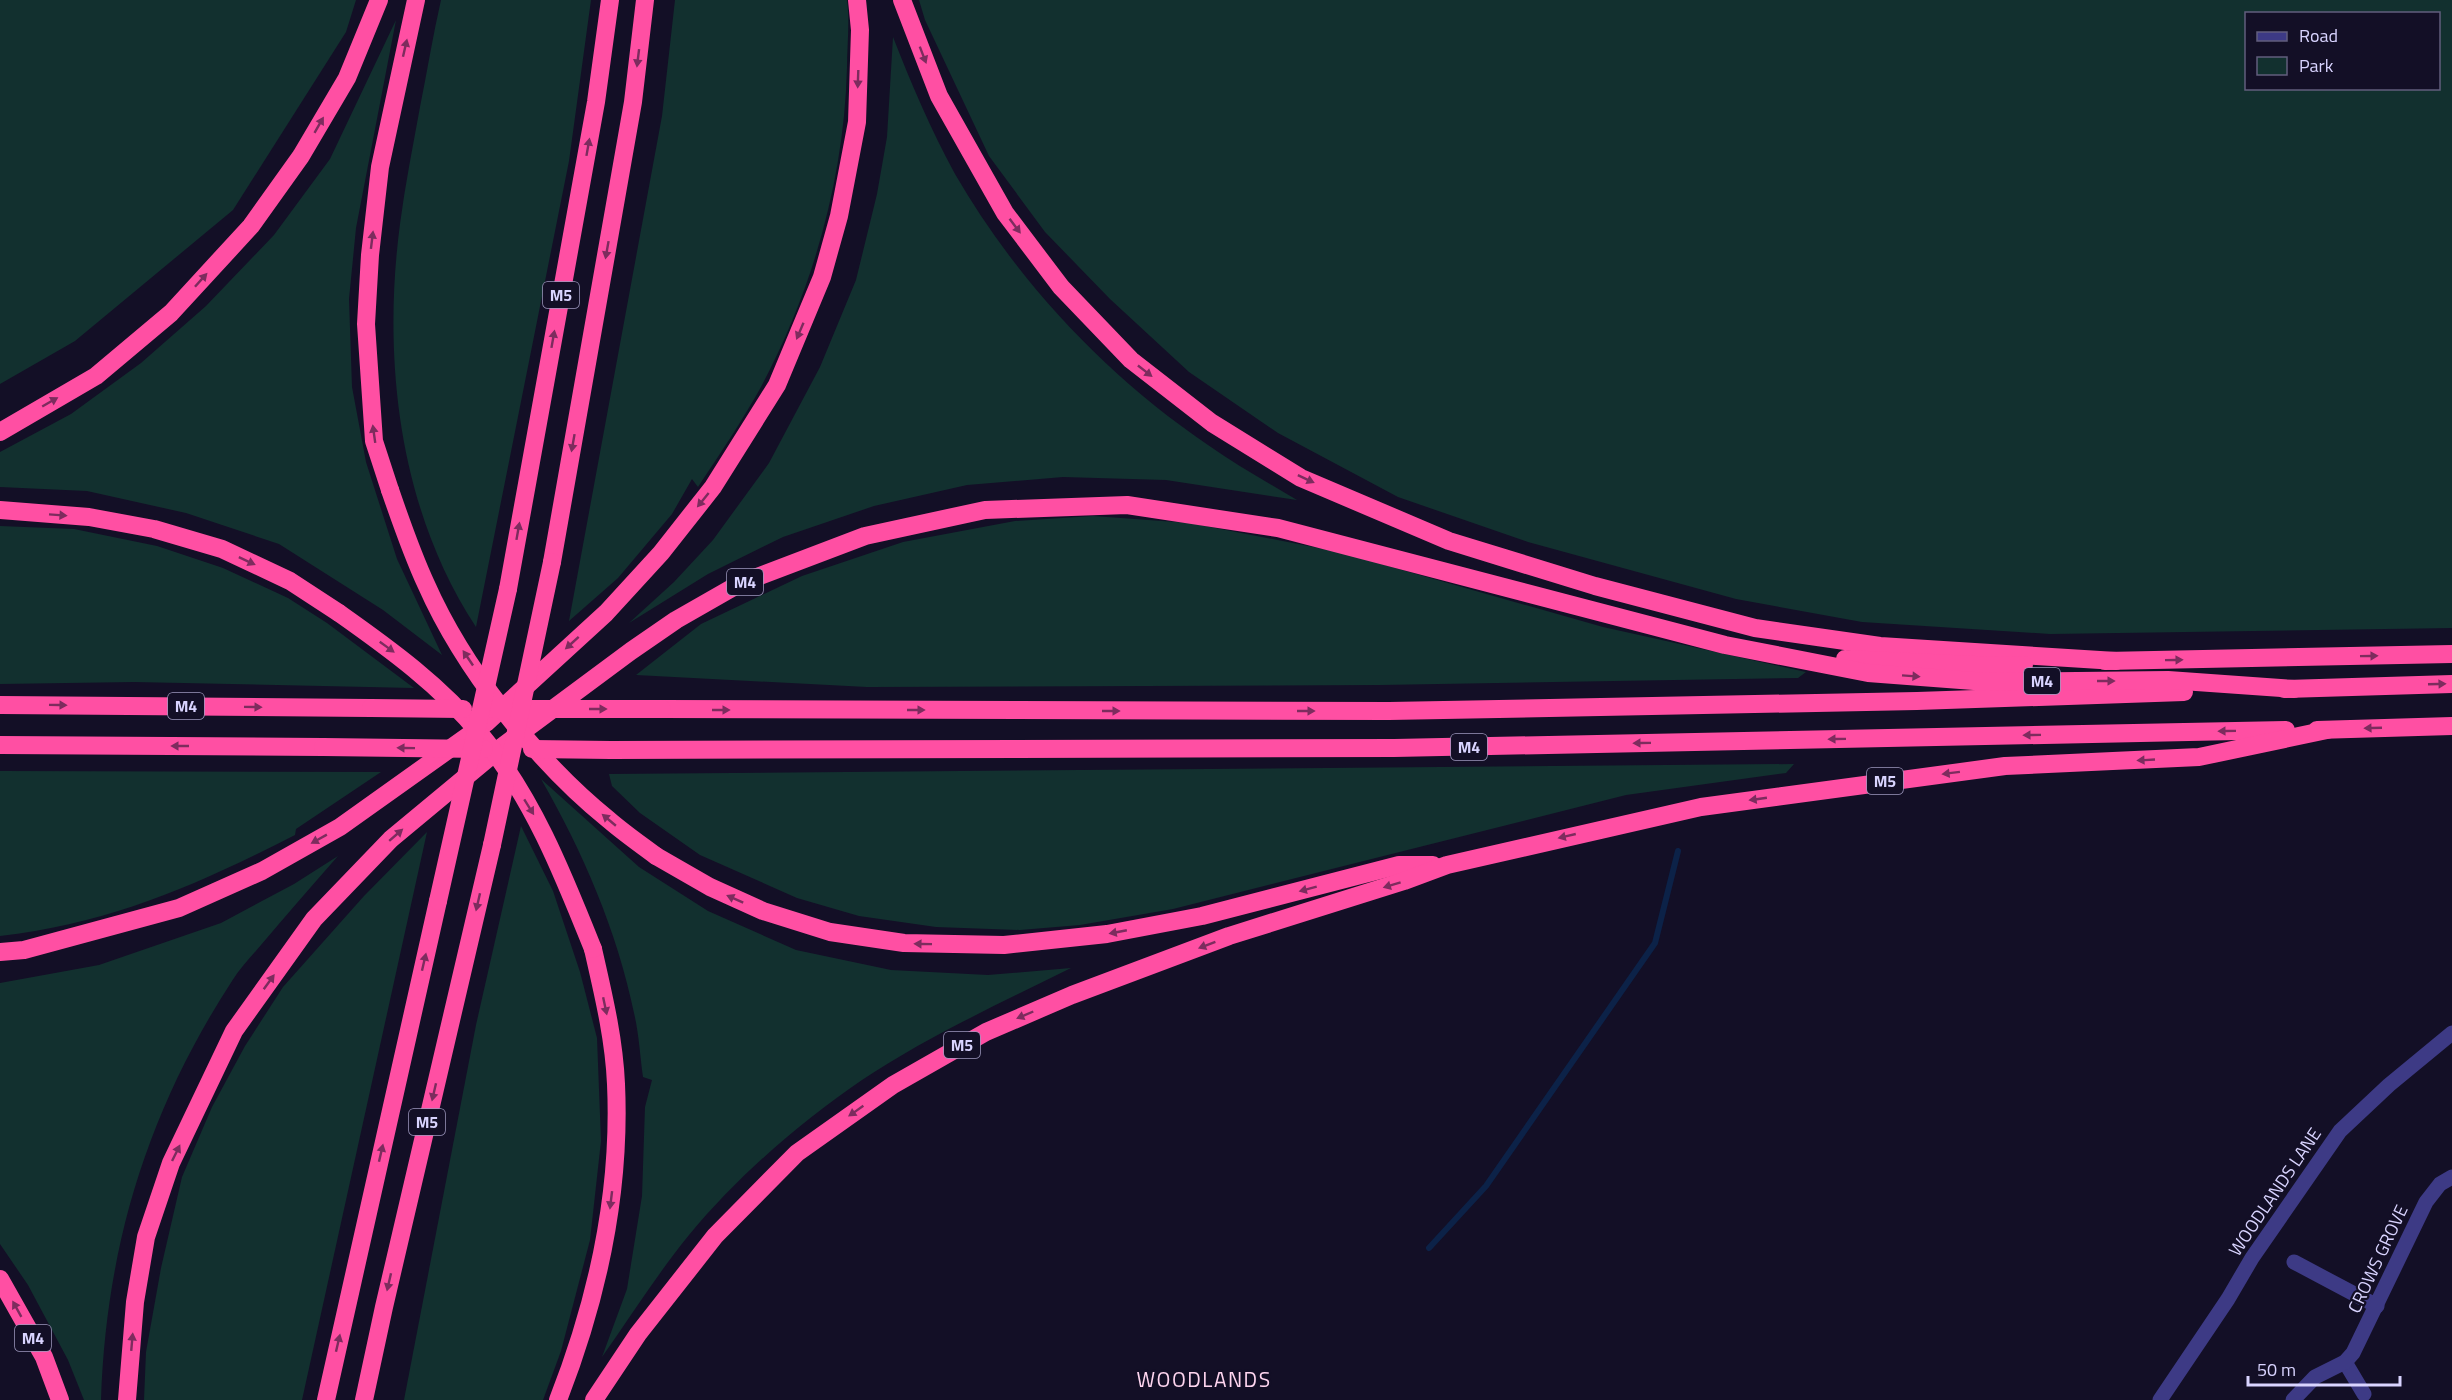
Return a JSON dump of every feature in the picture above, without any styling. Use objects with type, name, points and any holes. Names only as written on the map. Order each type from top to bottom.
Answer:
[{"type":"highway","points":[[0,432],[96,376],[171,313],[251,226],[301,156],[347,78],[379,0]]},
{"type":"highway","name":"M5","points":[[416,0],[380,167],[370,255],[366,324],[374,441],[426,585],[446,624],[512,723],[599,812],[656,856],[710,887],[763,911],[830,932],[904,943],[1004,945],[1107,934],[1202,916],[1399,865],[1447,865]]},
{"type":"highway","name":"M5","points":[[326,1394],[508,589],[596,102],[610,0]]},
{"type":"highway","name":"M5","points":[[364,1400],[492,845],[552,562],[633,102],[645,0]]},
{"type":"highway","points":[[0,952],[24,950],[179,908],[262,871],[340,827],[486,723],[606,613],[661,553],[714,487],[777,385],[822,277],[839,216],[857,122],[860,30],[857,0]]},
{"type":"highway","name":"M4","points":[[902,0],[939,96],[1005,213],[1061,286],[1131,360],[1212,423],[1301,478],[1449,541],[1595,586],[1755,628],[1880,646],[2116,661]]},
{"type":"highway","name":"M4","points":[[127,1400],[135,1302],[146,1237],[171,1162],[234,1031],[314,920],[391,839],[503,746],[658,632],[739,584],[865,536],[985,510],[1127,505],[1278,528],[1725,645],[1868,674],[1975,681],[2168,680],[2294,689]]},
{"type":"highway","points":[[0,510],[89,517],[154,529],[222,549],[290,581],[406,661],[481,735],[540,826],[561,867],[594,949],[608,1020],[616,1082],[617,1149],[606,1243],[577,1352],[558,1400]]},
{"type":"highway","name":"M4","points":[[1792,657],[1996,666],[2116,661],[2452,654]]},
{"type":"highway","name":"M4","points":[[0,705],[1401,711],[1917,701],[2452,684]]},
{"type":"highway","name":"M4","points":[[0,745],[611,750],[1394,748],[2452,726]]},
{"type":"highway","name":"M5","points":[[594,1400],[638,1334],[715,1236],[797,1153],[893,1085],[986,1032],[1072,995],[1229,936],[1404,881],[1447,865],[1701,807],[2005,766],[2199,757],[2327,730]]},
{"type":"highway","name":"M4","points":[[0,1279],[44,1357],[60,1400]]},
{"type":"highway","name":"M5","points":[[376,1400],[384,1307]]},
{"type":"street","name":"WOODLANDS LANE","points":[[2160,1400],[2228,1299],[2252,1258],[2340,1131],[2389,1085],[2452,1033]]},
{"type":"street","name":"CROWS GROVE","points":[[2293,1400],[2315,1377],[2345,1362],[2354,1353],[2426,1202],[2440,1184],[2452,1177]]},
{"type":"street","points":[[2294,1262],[2377,1306]]},
{"type":"street","points":[[2345,1362],[2364,1394]]},
{"type":"green space","points":[[0,0],[356,0],[346,32],[233,210],[75,341],[0,384]]},
{"type":"green space","points":[[441,0],[591,0],[569,161],[476,627],[450,582],[429,534],[413,484],[402,433],[393,328],[395,276],[404,195]]},
{"type":"green space","points":[[675,0],[847,0],[847,68],[840,151],[832,192],[810,272],[780,350],[754,400],[698,487],[692,479],[672,514],[618,578],[569,621],[662,116]]},
{"type":"green space","points":[[919,0],[2452,0],[2452,628],[2050,634],[1862,622],[1736,599],[1528,542],[1398,497],[1278,433],[1189,372],[1110,299],[1045,232],[989,156],[925,20]]},
{"type":"green space","points":[[396,20],[356,228],[349,299],[352,387],[366,462],[397,559],[442,655],[383,610],[279,544],[186,513],[87,491],[0,487],[0,452],[71,414],[141,363],[206,306],[274,235],[330,159]]},
{"type":"green space","points":[[893,37],[922,106],[955,174],[1006,252],[1035,288],[1099,357],[1170,418],[1230,460],[1297,500],[1166,480],[1063,477],[967,485],[874,506],[783,537],[708,574],[629,623],[674,582],[713,540],[769,463],[820,367],[856,280],[877,194],[887,137]]},
{"type":"green space","points":[[1093,516],[1190,523],[1339,552],[1603,627],[1806,672],[1798,678],[1380,685],[867,687],[636,675],[701,624],[802,576],[903,542],[1015,521]]},
{"type":"green space","points":[[0,526],[74,529],[157,546],[223,568],[288,598],[327,623],[414,688],[134,682],[0,684]]},
{"type":"green space","points":[[1794,764],[1786,773],[1626,795],[1173,909],[1080,925],[1020,930],[936,927],[859,916],[797,898],[700,855],[640,813],[612,786],[609,774]]},
{"type":"green space","points":[[0,771],[381,772],[296,829],[295,835],[188,886],[116,912],[79,922],[0,936]]},
{"type":"green space","points":[[541,779],[639,867],[708,911],[796,950],[891,970],[988,975],[1071,968],[965,1021],[887,1064],[792,1132],[728,1192],[689,1235],[655,1279],[602,1357],[627,1289],[642,1196],[645,1107],[652,1080],[643,1077],[627,982],[608,922],[571,835]]},
{"type":"green space","points":[[521,826],[553,891],[580,972],[597,1038],[601,1141],[590,1240],[561,1351],[543,1400],[404,1400],[476,1025]]},
{"type":"green space","points":[[427,832],[302,1400],[144,1400],[146,1352],[161,1268],[182,1177],[212,1107],[245,1046],[283,987],[364,896]]},
{"type":"green space","points":[[338,856],[235,976],[202,1030],[177,1079],[155,1130],[122,1234],[105,1343],[101,1400],[84,1400],[68,1360],[28,1285],[0,1244],[0,983],[99,965],[221,923],[294,884]]},
{"type":"waterway","points":[[1429,1248],[1486,1186],[1655,943],[1678,851]]},
{"type":"district","name":"WOODLANDS","points":[[1204,1380]]}]
